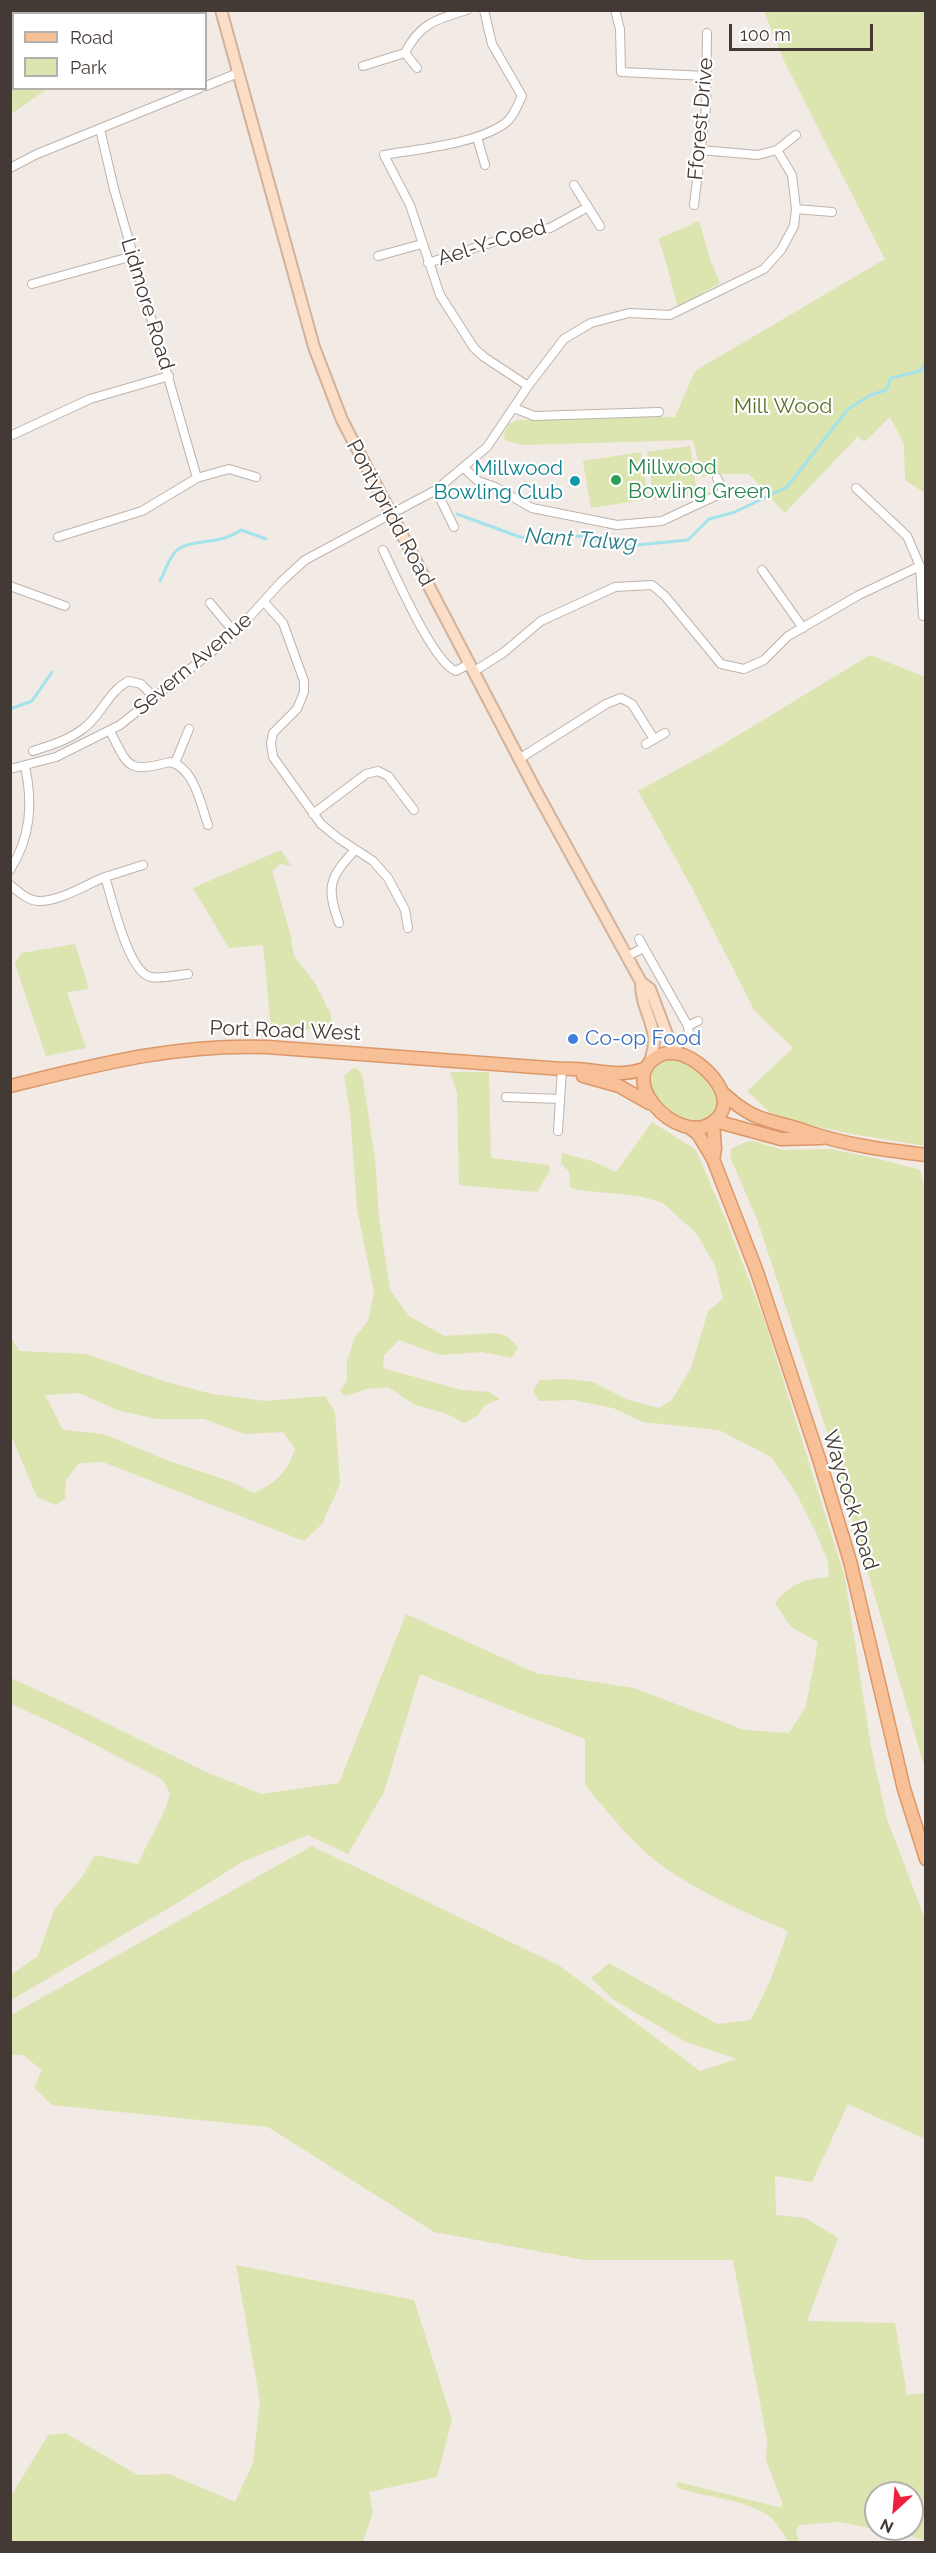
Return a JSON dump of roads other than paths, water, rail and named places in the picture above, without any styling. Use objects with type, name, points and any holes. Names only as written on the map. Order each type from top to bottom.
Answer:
[{"type":"main road","name":"Pontypridd Road","points":[[221,10],[322,372],[342,420],[519,759],[626,957],[641,982],[650,989],[668,1037],[679,1053]]},
{"type":"main road","name":"Pontypridd Road","points":[[641,982],[640,994],[655,1035],[655,1046],[648,1065]]},
{"type":"main road","name":"Port Road West","points":[[10,1086],[147,1054],[220,1046],[577,1068],[621,1075],[648,1065]]},
{"type":"main road","points":[[722,1092],[723,1107],[714,1122],[705,1126],[689,1127],[672,1120],[658,1109],[645,1091],[644,1080],[648,1065],[666,1053],[679,1053],[702,1067],[714,1079],[722,1092],[738,1107],[759,1119],[822,1138],[877,1149],[926,1155]]},
{"type":"main road","name":"Port Road West","points":[[562,1068],[576,1075],[619,1086],[658,1109]]},
{"type":"main road","points":[[714,1122],[781,1139],[822,1138]]},
{"type":"main road","name":"Waycock Road","points":[[713,1159],[714,1122]]},
{"type":"main road","name":"Waycock Road","points":[[689,1127],[698,1134],[713,1159],[757,1272],[835,1510],[904,1789],[926,1859]]},
{"type":"street","points":[[363,66],[405,53],[414,36],[437,19],[467,10]]},
{"type":"street","points":[[484,10],[492,44],[522,96],[512,116],[502,126],[477,137],[384,155],[410,205],[440,295],[474,348],[528,386]]},
{"type":"street","points":[[615,10],[620,29],[621,72],[706,76]]},
{"type":"street","name":"Fforest Drive","points":[[694,205],[706,107],[707,33]]},
{"type":"street","points":[[405,53],[417,68]]},
{"type":"street","points":[[207,86],[238,73]]},
{"type":"street","points":[[10,168],[37,154],[195,90]]},
{"type":"street","name":"Lidmore Road","points":[[100,129],[133,256],[197,478]]},
{"type":"street","points":[[700,150],[758,155],[777,150],[796,135]]},
{"type":"street","points":[[477,137],[485,165]]},
{"type":"street","points":[[777,150],[792,175],[796,209],[832,212]]},
{"type":"street","points":[[574,185],[600,226]]},
{"type":"street","name":"Ael-Y-Coed","points":[[428,262],[505,238],[550,228],[588,207]]},
{"type":"street","name":"Severn Avenue","points":[[10,769],[77,748],[110,731],[235,633],[305,560],[436,490],[464,468],[495,438],[528,386],[564,339],[591,323],[629,313],[670,315],[764,269],[794,226],[796,209]]},
{"type":"street","points":[[378,256],[422,244]]},
{"type":"street","points":[[32,284],[133,256]]},
{"type":"street","points":[[10,436],[90,399],[169,376]]},
{"type":"street","points":[[514,408],[534,416],[659,412]]},
{"type":"street","points":[[464,468],[478,481],[495,487],[532,508],[617,525],[662,521],[724,492],[717,478]]},
{"type":"street","points":[[57,537],[142,512],[197,478],[229,469],[256,477]]},
{"type":"street","points":[[856,488],[908,536],[920,566],[923,616]]},
{"type":"street","points":[[436,490],[454,527]]},
{"type":"street","points":[[383,550],[425,635],[443,661],[456,671],[471,668],[503,653],[541,621],[615,587],[652,585],[665,596],[721,663],[744,669],[764,660],[788,636],[860,595],[920,566]]},
{"type":"street","points":[[762,570],[803,628]]},
{"type":"street","points":[[10,586],[64,606]]},
{"type":"street","points":[[264,602],[284,623],[304,681],[304,692],[297,709],[273,733],[271,743],[273,757],[313,814],[332,833],[374,861],[388,878],[405,909],[408,928]]},
{"type":"street","points":[[210,603],[235,633]]},
{"type":"street","points":[[33,751],[85,728],[122,684],[136,681],[146,687],[155,698]]},
{"type":"street","points":[[519,759],[606,704],[621,698],[632,704],[650,741],[665,733]]},
{"type":"street","points":[[175,763],[189,729]]},
{"type":"street","points":[[110,731],[126,762],[135,768],[147,768],[170,762],[175,763],[190,777],[208,825]]},
{"type":"street","points":[[10,870],[21,850],[29,822],[30,792],[25,766]]},
{"type":"street","points":[[313,814],[366,774],[378,771],[388,776],[414,810]]},
{"type":"street","points":[[339,923],[330,897],[336,870],[355,850]]},
{"type":"street","points":[[10,885],[24,896],[38,901],[56,897],[105,877],[143,865]]},
{"type":"street","points":[[105,877],[128,949],[140,972],[151,977],[188,974]]},
{"type":"street","points":[[639,939],[688,1030],[698,1021]]},
{"type":"street","points":[[626,957],[644,948]]},
{"type":"street","points":[[558,1131],[562,1068]]},
{"type":"street","points":[[506,1097],[560,1099]]},
{"type":"waterway","name":"Nant Talwg","points":[[457,514],[520,537],[585,536],[616,547],[688,540],[709,519],[735,512],[787,487],[848,409],[871,395],[886,390],[891,378],[920,371],[926,363]]},
{"type":"waterway","name":"Nant Talwg","points":[[160,581],[173,554],[186,545],[225,538],[241,530],[266,539]]},
{"type":"waterway","name":"Nant Talwg","points":[[10,709],[32,701],[52,672]]},
{"type":"place","name":"Millwood Bowling Green","points":[[616,480]]},
{"type":"place","name":"Millwood Bowling Club","points":[[575,481]]},
{"type":"place","name":"Co-op Food","points":[[573,1039]]},
{"type":"park label","name":"Mill Wood","points":[[783,407]]}]
